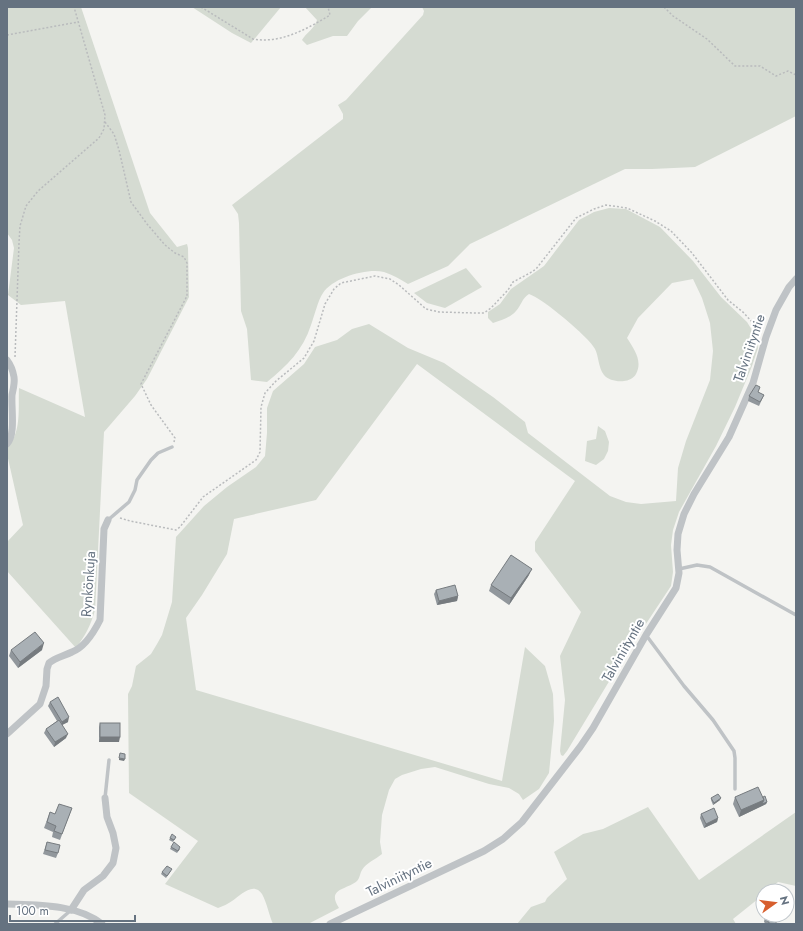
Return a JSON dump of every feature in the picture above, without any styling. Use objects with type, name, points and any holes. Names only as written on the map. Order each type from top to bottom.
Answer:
[{"type":"street","name":"Talviniityntie","points":[[330,924],[484,850],[503,839],[522,822],[580,747],[593,728],[646,635],[676,588],[679,569],[677,550],[678,534],[684,514],[694,494],[729,437],[753,382],[766,337],[776,310],[789,287],[796,279]]},
{"type":"street","points":[[7,444],[10,441],[12,432],[12,397],[14,377],[10,364],[11,361]]},
{"type":"street","name":"Rynkönkuja","points":[[7,734],[40,704],[46,686],[47,669],[49,663],[74,651],[84,643],[94,631],[100,620],[104,529],[110,518]]},
{"type":"street","points":[[71,910],[84,890],[103,876],[113,863],[116,848],[113,833],[107,817],[106,798]]},
{"type":"street","points":[[7,904],[42,905],[71,910],[97,920],[102,924]]},
{"type":"lane","points":[[110,518],[129,502],[135,490],[137,480],[158,453],[172,447]]},
{"type":"lane","points":[[679,569],[697,565],[710,567],[796,615]]},
{"type":"lane","points":[[646,635],[684,686],[713,720],[734,751],[735,788]]},
{"type":"lane","points":[[106,798],[109,760]]},
{"type":"lane","points":[[55,924],[71,910]]},
{"type":"path","points":[[11,361],[20,226],[26,206],[38,191],[99,138],[104,129],[105,115],[101,96],[74,7]]},
{"type":"path","points":[[201,7],[253,39],[262,40],[275,40],[309,28],[330,15],[328,7]]},
{"type":"path","points":[[664,7],[673,16],[707,39],[735,66],[760,66],[776,76],[788,71],[796,75]]},
{"type":"path","points":[[7,35],[79,22]]},
{"type":"path","points":[[105,121],[114,134],[131,202],[165,245],[175,253],[184,257],[187,263],[187,296],[141,384],[151,405],[175,438],[172,447]]},
{"type":"path","points":[[110,518],[176,530],[204,497],[256,460],[260,452],[261,407],[265,393],[276,381],[304,358],[314,341],[325,304],[334,289],[342,283],[375,276],[390,279],[426,309],[439,312],[475,314],[484,312],[491,308],[508,290],[513,282],[536,268],[576,218],[606,205],[626,208],[671,231],[692,253],[728,300],[744,313],[766,337]]},
{"type":"shaded area","points":[[7,7],[81,7],[150,213],[177,247],[187,244],[188,248],[189,297],[147,379],[135,396],[104,432],[95,610],[92,621],[76,648],[7,571],[7,542],[23,525],[7,454],[7,448],[12,442],[17,427],[19,388],[85,417],[65,301],[21,305],[8,295],[14,248],[12,240],[7,233]]},
{"type":"shaded area","points":[[192,7],[281,7],[251,43],[232,33]]},
{"type":"shaded area","points":[[305,7],[372,7],[358,21],[347,36],[333,36],[307,45],[302,40],[317,20]]},
{"type":"shaded area","points":[[422,7],[796,7],[796,116],[695,167],[625,169],[470,244],[448,266],[408,284],[384,272],[368,271],[350,275],[334,283],[323,293],[319,300],[308,334],[299,350],[288,364],[267,382],[251,380],[247,329],[241,311],[239,223],[238,214],[232,205],[343,119],[343,114],[338,105],[346,100],[423,15],[424,11]]},
{"type":"shaded area","points":[[609,208],[626,209],[660,227],[693,261],[721,297],[747,322],[755,335],[758,348],[735,407],[716,446],[679,512],[673,530],[671,545],[673,572],[671,586],[622,660],[567,751],[563,756],[561,755],[560,751],[565,700],[560,656],[581,612],[535,551],[535,542],[575,481],[417,364],[316,500],[234,519],[227,554],[186,618],[196,690],[502,781],[525,647],[545,666],[553,694],[554,721],[549,773],[539,789],[523,800],[519,794],[509,788],[489,784],[435,767],[421,769],[402,775],[395,779],[389,790],[382,815],[380,842],[382,854],[361,871],[357,881],[336,893],[335,897],[339,908],[308,924],[273,924],[262,894],[255,889],[247,891],[229,903],[218,908],[165,884],[198,841],[129,793],[128,694],[132,686],[136,666],[151,654],[162,635],[172,602],[176,537],[204,506],[227,487],[256,467],[265,456],[267,408],[273,391],[304,364],[315,347],[337,340],[352,329],[369,324],[408,348],[444,363],[493,397],[525,422],[528,433],[610,496],[626,502],[641,504],[676,501],[678,468],[686,441],[710,380],[713,351],[710,323],[702,298],[693,279],[672,283],[638,318],[627,338],[637,355],[639,364],[634,377],[626,381],[616,381],[606,377],[601,369],[595,349],[591,343],[575,327],[554,310],[529,294],[516,311],[508,317],[493,323],[488,318],[488,312],[500,304],[511,289],[544,266],[579,220],[594,212]]},
{"type":"shaded area","points":[[466,268],[482,287],[445,308],[427,303],[414,293]]},
{"type":"shaded area","points":[[598,426],[605,431],[609,442],[608,451],[604,459],[596,465],[585,461],[587,441],[596,439]]},
{"type":"shaded area","points":[[648,807],[699,880],[796,812],[796,886],[795,883],[755,883],[755,901],[733,919],[736,924],[517,924],[531,907],[545,902],[547,898],[567,879],[554,852],[583,834],[603,829]]},
{"type":"building","points":[[756,385],[760,387],[758,392],[764,395],[760,402],[749,396]]},
{"type":"building","points":[[511,555],[532,569],[511,598],[491,585]]},
{"type":"building","points":[[455,585],[458,596],[439,601],[436,590]]},
{"type":"building","points":[[35,632],[44,643],[20,662],[11,650]]},
{"type":"building","points":[[58,697],[69,717],[62,722],[50,702]]},
{"type":"building","points":[[59,720],[68,734],[55,742],[46,729]]},
{"type":"building","points":[[100,723],[120,723],[120,737],[100,737]]},
{"type":"building","points":[[120,753],[125,754],[125,759],[119,758]]},
{"type":"building","points":[[758,787],[764,800],[741,810],[735,797]]},
{"type":"building","points":[[718,794],[721,798],[714,803],[711,798]]},
{"type":"building","points":[[765,796],[767,802],[762,804],[764,800],[763,797]]},
{"type":"building","points":[[59,804],[72,808],[62,834],[54,831],[56,826],[47,822],[50,812],[55,814]]},
{"type":"building","points":[[714,808],[718,818],[706,824],[701,814]]},
{"type":"building","points":[[172,834],[176,837],[174,840],[170,838]]},
{"type":"building","points":[[47,842],[60,845],[58,853],[45,850]]},
{"type":"building","points":[[174,842],[180,847],[178,851],[171,847]]},
{"type":"building","points":[[167,866],[172,869],[167,876],[162,872]]}]
